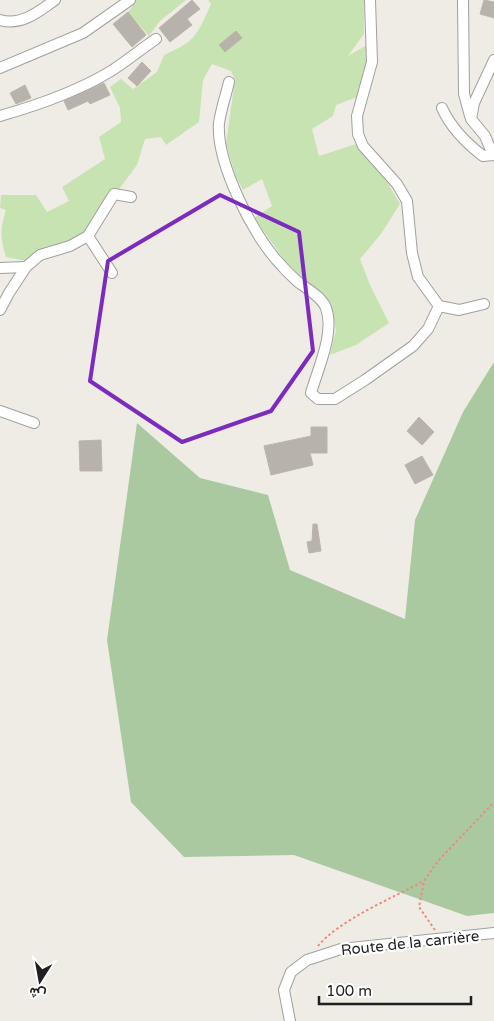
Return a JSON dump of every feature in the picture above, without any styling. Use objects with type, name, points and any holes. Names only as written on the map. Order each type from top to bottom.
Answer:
[{"type":"street","points":[[0,20],[11,23],[31,17],[55,0]]},
{"type":"street","points":[[0,68],[83,33],[130,0]]},
{"type":"street","points":[[370,0],[372,62],[357,116],[358,134],[363,146],[397,184],[407,201],[412,253],[418,276],[439,306],[459,310],[484,304]]},
{"type":"street","points":[[442,108],[448,122],[470,146],[483,156],[494,156],[485,136],[471,118],[464,94],[464,0]]},
{"type":"street","points":[[0,116],[22,110],[87,84],[111,71],[156,39]]},
{"type":"street","points":[[471,118],[474,103],[494,60]]},
{"type":"street","points":[[229,82],[220,123],[220,148],[246,215],[271,255],[297,281],[318,297],[326,307],[328,325],[325,350],[311,393],[318,399],[335,399],[365,380],[413,346],[428,329],[439,306]]},
{"type":"street","points":[[0,310],[26,267],[40,255],[70,246],[88,236],[114,194],[131,197]]},
{"type":"street","points":[[88,236],[112,273]]},
{"type":"street","points":[[0,268],[26,267]]},
{"type":"street","points":[[0,411],[34,423]]},
{"type":"street","name":"Route de la carrière","points":[[290,1021],[284,990],[291,972],[307,960],[341,949],[494,933]]},
{"type":"path","points":[[441,939],[419,907],[424,881],[438,861],[494,802]]},
{"type":"path","points":[[307,960],[325,938],[363,913],[424,881]]},
{"type":"highlighted area","points":[[220,195],[299,232],[313,351],[271,411],[182,442],[90,381],[108,261]]},
{"type":"green space","points":[[132,0],[186,0],[160,21],[149,36],[128,12],[136,2]]},
{"type":"green space","points":[[208,0],[364,0],[364,34],[348,56],[367,45],[368,58],[360,96],[336,105],[333,116],[312,129],[319,156],[356,144],[383,175],[400,204],[381,234],[360,259],[370,285],[389,323],[356,345],[330,355],[336,330],[328,300],[309,285],[286,262],[254,218],[272,206],[262,179],[243,190],[235,175],[226,143],[235,80],[231,71],[212,64],[203,80],[199,122],[166,145],[161,137],[145,139],[137,165],[111,200],[87,242],[32,262],[6,257],[2,234],[6,210],[0,208],[1,195],[36,195],[47,212],[69,201],[62,187],[105,159],[99,137],[121,122],[120,108],[110,87],[121,79],[133,89],[157,72],[164,55],[183,45],[194,36],[211,4]]},
{"type":"green space","points":[[494,362],[494,913],[467,916],[294,855],[184,857],[131,802],[107,640],[137,423],[200,478],[268,495],[290,570],[405,619],[415,520],[463,412]]},
{"type":"building","points":[[192,0],[200,9],[187,19],[192,25],[170,42],[159,28]]},
{"type":"building","points":[[484,0],[494,2],[494,18],[480,14]]},
{"type":"building","points":[[128,12],[146,35],[132,47],[113,24]]},
{"type":"building","points":[[236,31],[242,38],[225,52],[219,45]]},
{"type":"building","points":[[142,62],[151,71],[137,86],[128,78]]},
{"type":"building","points":[[104,83],[110,95],[90,104],[88,101],[68,110],[64,101]]},
{"type":"building","points":[[25,85],[31,98],[16,104],[10,93]]},
{"type":"building","points":[[419,417],[434,432],[422,445],[407,431]]},
{"type":"building","points":[[311,427],[327,427],[327,453],[310,453],[313,465],[271,475],[264,446],[311,436]]},
{"type":"building","points":[[101,440],[102,471],[80,471],[79,441]]},
{"type":"building","points":[[422,456],[433,475],[415,484],[405,465]]},
{"type":"building","points":[[313,524],[317,524],[321,551],[309,553],[307,542],[312,541]]}]
